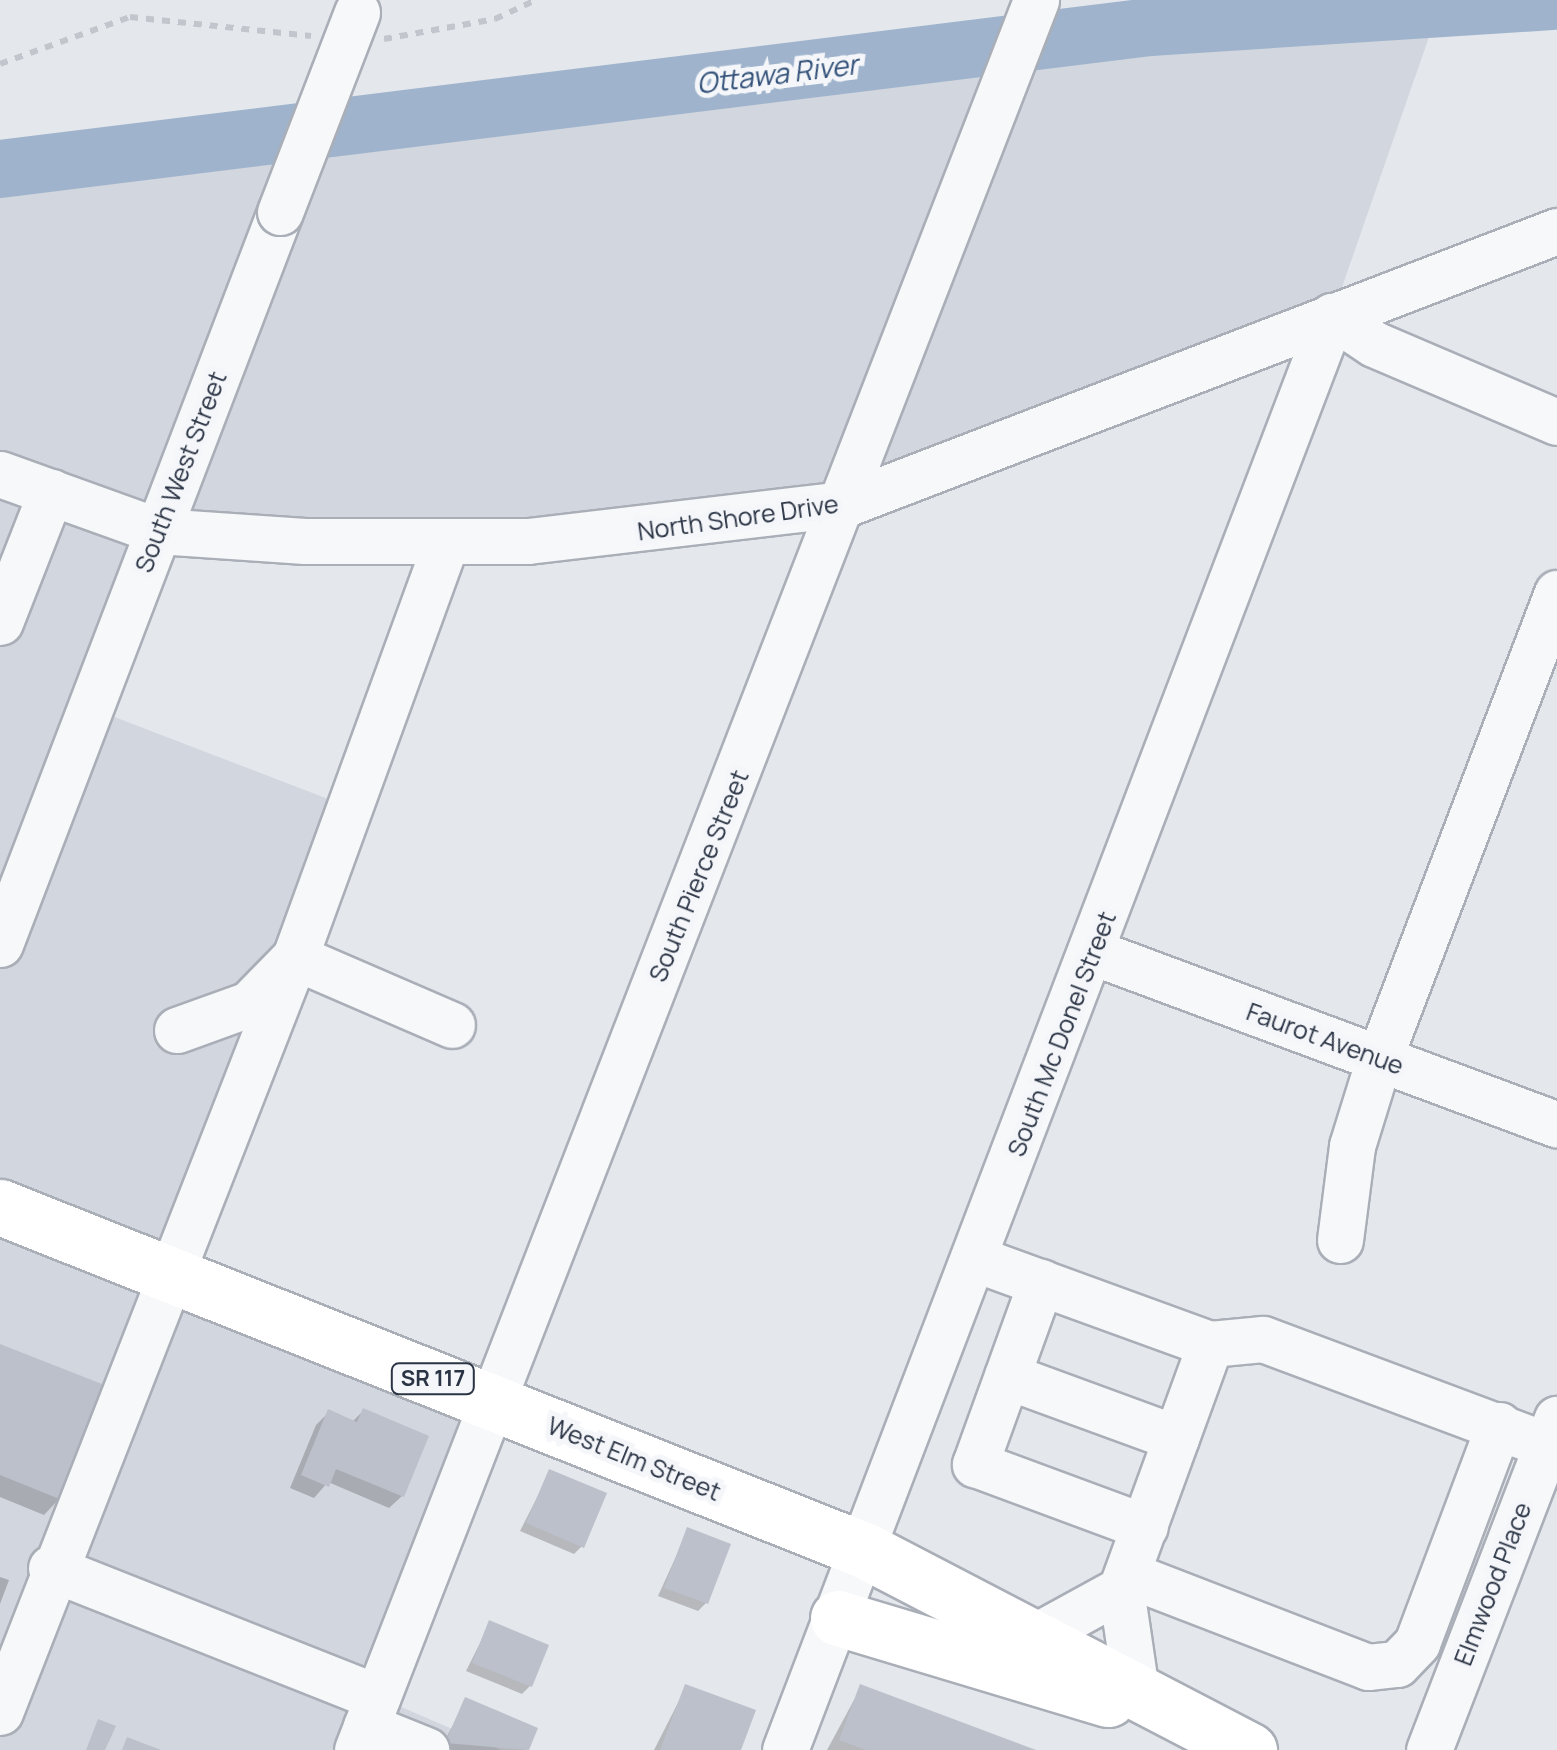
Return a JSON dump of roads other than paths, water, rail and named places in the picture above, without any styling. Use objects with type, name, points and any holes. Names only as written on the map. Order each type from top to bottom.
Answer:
[{"type":"main road","name":"West Elm Street","points":[[0,1207],[866,1551],[1250,1750]]},
{"type":"main road","points":[[838,1618],[1074,1694],[1150,1699]]},
{"type":"street","name":"South Pierce Street","points":[[367,1725],[846,504],[1036,0]]},
{"type":"street","name":"South West Street","points":[[0,944],[280,212],[365,17]]},
{"type":"street","name":"North Shore Drive","points":[[0,474],[158,531],[446,542],[640,532],[846,504],[1557,231]]},
{"type":"street","points":[[1332,316],[1374,344],[1557,422]]},
{"type":"street","name":"South Mc Donel Street","points":[[785,1750],[866,1551],[1332,316]]},
{"type":"street","points":[[4,597],[50,492]]},
{"type":"street","points":[[0,1712],[52,1568],[295,956],[446,542]]},
{"type":"street","points":[[1340,1240],[1352,1146],[1379,1059],[1557,593]]},
{"type":"street","name":"Faurot Avenue","points":[[1092,952],[1557,1126]]},
{"type":"street","points":[[295,956],[452,1025]]},
{"type":"street","points":[[177,1030],[249,1004],[295,956]]},
{"type":"street","points":[[976,1259],[1210,1344],[1263,1340],[1499,1425],[1552,1432]]},
{"type":"street","points":[[1040,1282],[975,1464],[1145,1527]]},
{"type":"street","points":[[1150,1699],[1124,1582],[1210,1344]]},
{"type":"street","points":[[1007,1376],[1176,1438]]},
{"type":"street","points":[[1124,1582],[1368,1666],[1398,1664],[1417,1643],[1499,1425]]},
{"type":"street","name":"Elmwood Place","points":[[1429,1750],[1543,1494],[1552,1432]]},
{"type":"street","points":[[52,1568],[367,1725],[426,1750]]},
{"type":"street","points":[[1032,1638],[1124,1582]]},
{"type":"waterway","name":"Ottawa River","points":[[0,169],[1150,27],[1557,1]]}]
